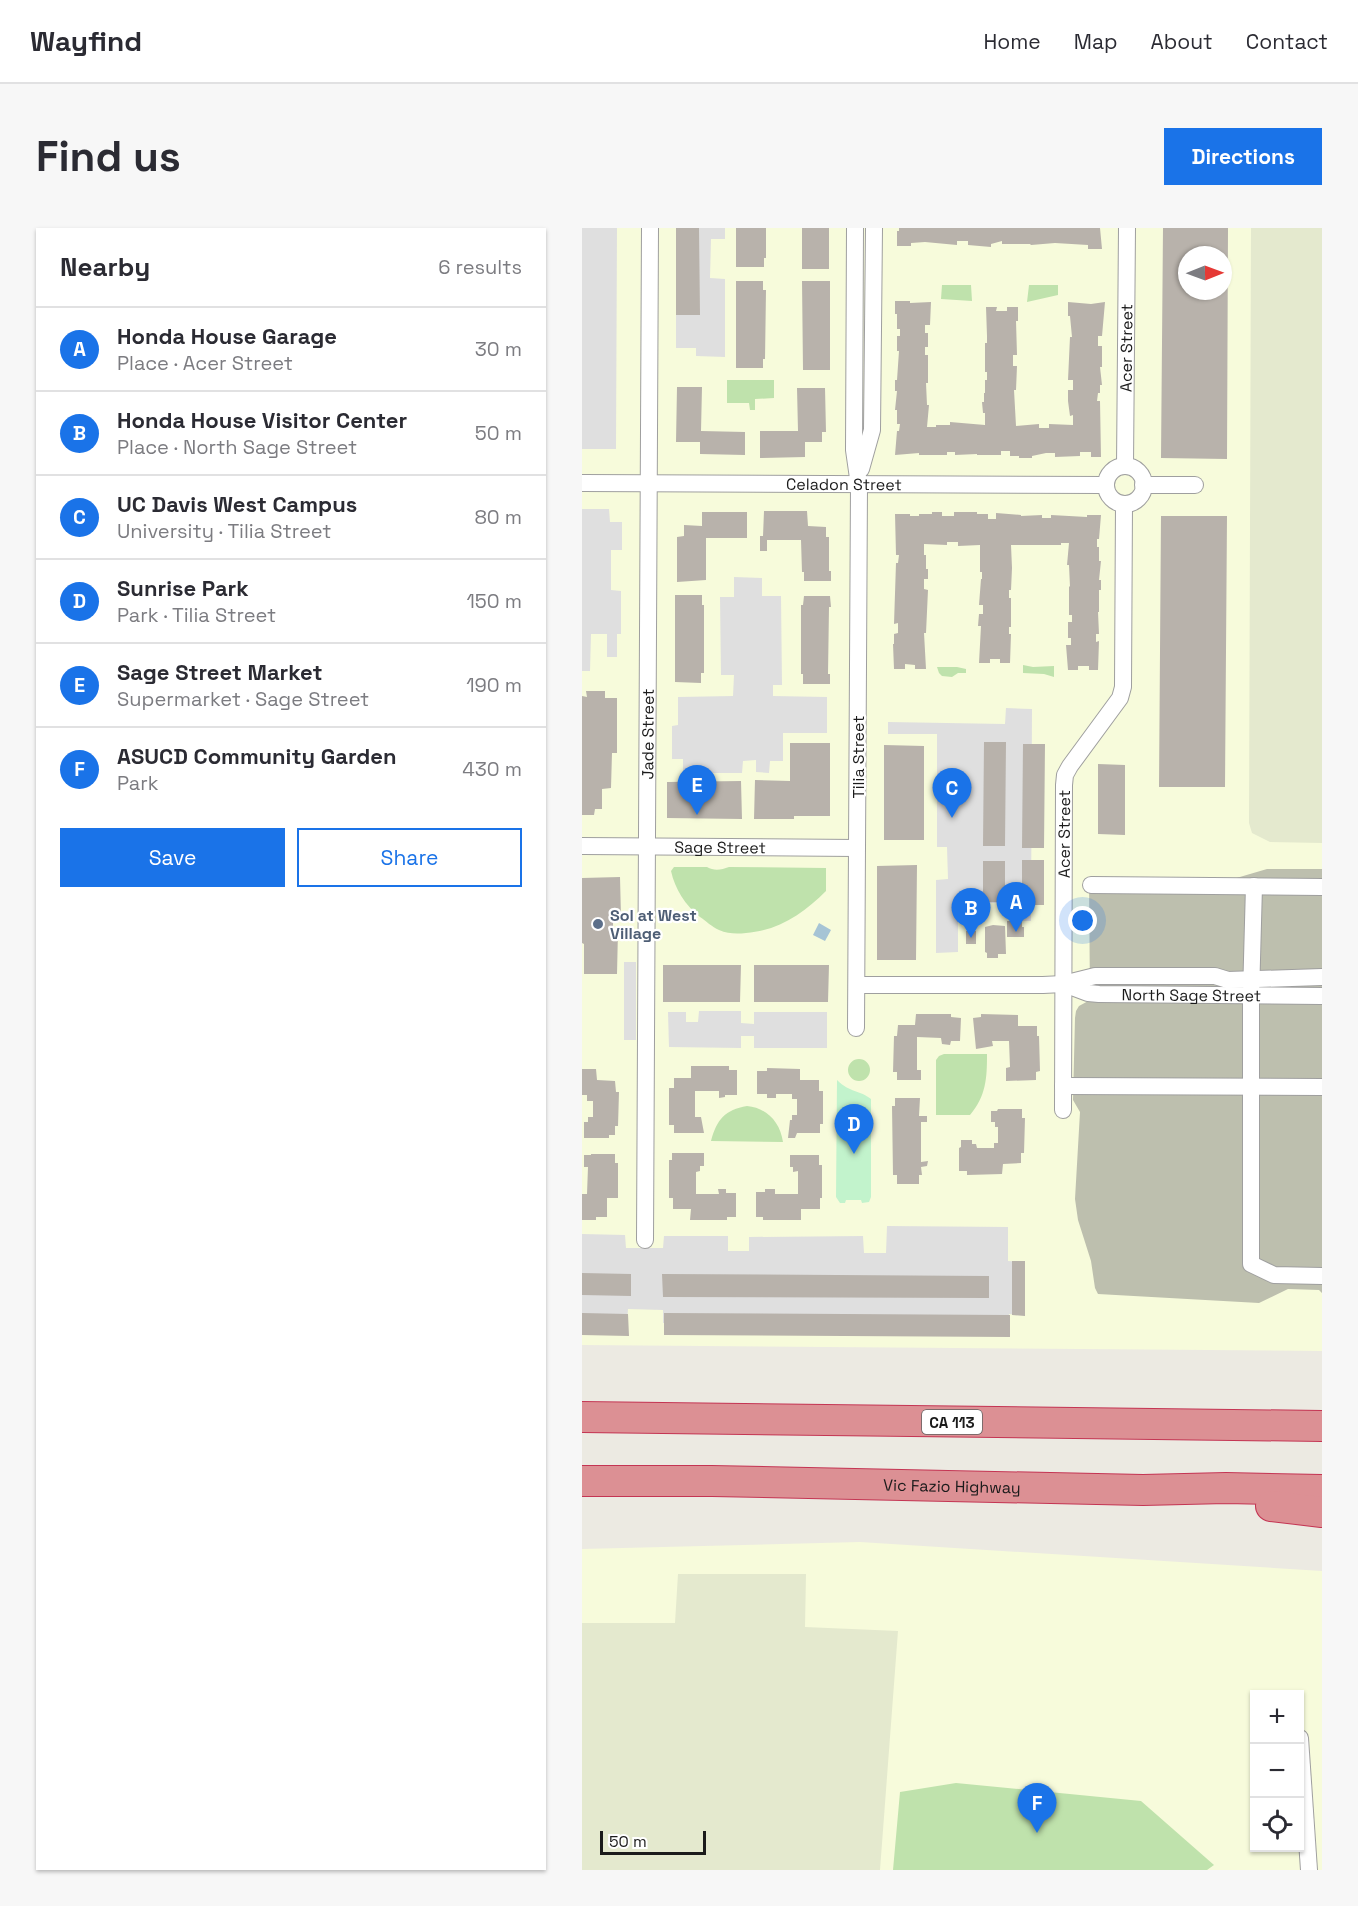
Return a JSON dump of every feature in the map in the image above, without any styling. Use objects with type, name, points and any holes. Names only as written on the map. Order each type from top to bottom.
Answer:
[{"type":"highway","name":"CA 113","points":[[582,1417],[1322,1426]]},
{"type":"highway","name":"Vic Fazio Highway","points":[[582,1481],[712,1481],[1143,1490],[1226,1488],[1322,1490]]},
{"type":"highway","points":[[1143,1490],[1322,1512]]},
{"type":"street","name":"Jade Street","points":[[645,1240],[650,228]]},
{"type":"street","name":"Tilia Street","points":[[855,228],[854,450],[859,485],[856,1028]]},
{"type":"street","name":"Tilia Street","points":[[859,485],[864,455],[872,430],[874,228]]},
{"type":"street","name":"Acer Street","points":[[1125,466],[1127,228]]},
{"type":"street","points":[[1125,466],[1140,474],[1143,485],[1136,500],[1124,504],[1109,496],[1106,486],[1111,472],[1125,466]]},
{"type":"street","name":"Celadon Street","points":[[582,483],[1106,486]]},
{"type":"street","points":[[1143,485],[1195,485]]},
{"type":"street","name":"Acer Street","points":[[1063,1110],[1065,775],[1120,698],[1123,687],[1124,504]]},
{"type":"street","name":"Sage Street","points":[[582,846],[857,848]]},
{"type":"street","points":[[1091,885],[1322,886]]},
{"type":"street","points":[[1254,886],[1251,987],[1251,1264],[1274,1275],[1322,1276]]},
{"type":"street","name":"North Sage Street","points":[[856,985],[1064,984],[1095,976],[1215,976],[1251,987],[1322,996]]},
{"type":"street","name":"North Sage Street","points":[[1251,987],[1322,977]]},
{"type":"street","points":[[1063,1086],[1322,1087]]},
{"type":"street","points":[[1299,1744],[1309,1870]]},
{"type":"shaded area","points":[[582,228],[1322,228],[1322,1351],[582,1345]]},
{"type":"shaded area","points":[[582,228],[617,228],[616,449],[582,449]]},
{"type":"shaded area","points":[[676,228],[725,228],[725,239],[711,239],[710,278],[725,279],[725,357],[696,356],[696,348],[676,348]]},
{"type":"shaded area","points":[[1251,228],[1322,228],[1322,843],[1270,842],[1252,833],[1249,823]]},
{"type":"shaded area","points":[[582,509],[609,509],[610,522],[622,522],[622,550],[611,550],[611,590],[621,591],[621,634],[617,634],[617,657],[607,657],[607,634],[591,634],[590,671],[582,671]]},
{"type":"shaded area","points":[[734,577],[762,578],[762,596],[781,596],[782,685],[773,685],[773,696],[827,697],[827,733],[783,733],[783,761],[770,761],[769,773],[756,772],[756,760],[743,761],[742,773],[683,773],[683,759],[672,759],[672,726],[678,725],[678,697],[733,696],[734,675],[721,675],[720,597],[734,597]]},
{"type":"shaded area","points":[[1006,708],[1032,709],[1031,921],[1013,921],[1012,903],[958,903],[958,952],[936,953],[936,880],[948,879],[947,847],[937,847],[937,734],[888,734],[888,722],[1005,724]]},
{"type":"shaded area","points":[[1267,869],[1322,869],[1322,1293],[1319,1290],[1288,1289],[1259,1303],[1098,1294],[1091,1261],[1078,1220],[1075,1199],[1080,1112],[1073,1100],[1075,1018],[1079,1006],[1090,1000],[1089,879],[1233,879]]},
{"type":"shaded area","points":[[624,962],[636,962],[636,1040],[624,1040]]},
{"type":"shaded area","points":[[699,1011],[741,1011],[741,1023],[754,1024],[754,1012],[827,1012],[827,1048],[754,1048],[754,1036],[741,1036],[741,1048],[669,1047],[668,1012],[686,1012],[686,1022],[698,1022]]},
{"type":"shaded area","points":[[837,1080],[871,1099],[871,1197],[869,1202],[846,1200],[845,1203],[840,1203],[836,1197]]},
{"type":"shaded area","points":[[887,1226],[1008,1227],[1008,1261],[1021,1262],[1020,1315],[1009,1314],[1008,1322],[663,1323],[663,1310],[628,1309],[627,1323],[582,1323],[582,1234],[625,1235],[626,1248],[663,1248],[664,1236],[728,1236],[728,1251],[749,1251],[749,1237],[863,1236],[864,1253],[886,1253]]},
{"type":"shaded area","points":[[860,1542],[1322,1571],[1322,1870],[582,1870],[582,1549]]},
{"type":"shaded area","points":[[678,1574],[806,1574],[805,1627],[898,1631],[880,1870],[582,1870],[582,1623],[675,1623]]},
{"type":"green space","points":[[942,285],[971,285],[972,301],[941,299]]},
{"type":"green space","points":[[1029,285],[1058,285],[1058,295],[1027,302]]},
{"type":"green space","points":[[727,380],[774,380],[774,398],[755,399],[755,410],[750,410],[749,403],[727,403]]},
{"type":"green space","points":[[1023,665],[1054,666],[1054,677],[1023,673]]},
{"type":"green space","points":[[937,667],[957,667],[966,669],[966,673],[958,673],[952,677],[942,676]]},
{"type":"green space","points":[[674,867],[707,867],[718,870],[729,867],[826,868],[826,891],[809,907],[780,925],[758,932],[729,933],[714,927],[690,907],[675,884],[671,871]]},
{"type":"green space","points":[[944,1054],[987,1054],[984,1087],[970,1115],[936,1115],[936,1060]]},
{"type":"green space","points":[[859,1059],[867,1062],[870,1070],[867,1078],[859,1081],[851,1078],[848,1070],[851,1062]]},
{"type":"green space","points":[[747,1106],[761,1110],[776,1122],[783,1142],[711,1141],[723,1117],[733,1110]]},
{"type":"green space","points":[[956,1783],[1141,1801],[1214,1865],[1207,1870],[893,1870],[900,1792]]},
{"type":"water","points":[[819,923],[831,930],[825,941],[813,935]]},
{"type":"building","points":[[676,228],[699,228],[700,315],[676,315]]},
{"type":"building","points":[[736,228],[766,228],[764,267],[736,267]]},
{"type":"building","points":[[802,228],[829,228],[829,269],[802,269]]},
{"type":"building","points":[[899,228],[1100,228],[1102,249],[1088,249],[1088,245],[1055,243],[1002,244],[1002,241],[991,244],[991,247],[968,245],[968,241],[957,241],[957,245],[925,242],[911,243],[911,246],[897,246]]},
{"type":"building","points":[[1163,228],[1228,228],[1228,246],[1178,246],[1178,300],[1228,300],[1227,459],[1161,458]]},
{"type":"building","points":[[736,281],[763,281],[763,290],[766,290],[763,368],[736,368]]},
{"type":"building","points":[[802,281],[830,281],[830,370],[803,370]]},
{"type":"building","points":[[895,301],[931,302],[930,325],[925,325],[925,333],[928,333],[928,347],[925,347],[925,355],[928,355],[927,427],[950,425],[950,422],[985,425],[982,402],[984,402],[985,380],[987,380],[987,372],[985,372],[986,307],[997,307],[996,311],[1007,311],[1007,307],[1018,307],[1017,355],[1013,355],[1013,366],[1017,366],[1016,390],[1014,390],[1016,426],[1039,424],[1039,428],[1049,428],[1049,424],[1073,425],[1073,415],[1070,416],[1068,401],[1068,390],[1073,390],[1073,380],[1068,380],[1070,337],[1072,337],[1068,302],[1091,304],[1105,302],[1102,336],[1098,336],[1098,346],[1102,346],[1102,367],[1100,367],[1102,385],[1100,385],[1097,401],[1100,401],[1101,457],[1091,457],[1091,452],[1080,452],[1080,456],[1055,457],[1055,453],[1046,453],[1032,456],[1032,458],[1019,458],[1019,456],[1010,456],[1010,451],[1001,451],[1001,455],[955,455],[955,452],[947,452],[947,455],[919,455],[919,453],[895,455],[897,431],[899,431],[900,424],[897,424],[897,410],[895,410],[897,391],[895,391],[895,380],[897,380],[899,351],[897,351],[897,336],[900,336],[900,329],[897,329]]},
{"type":"building","points":[[677,387],[702,387],[701,431],[745,432],[745,455],[700,454],[700,442],[676,442]]},
{"type":"building","points":[[797,388],[825,388],[826,432],[822,432],[822,442],[805,442],[805,457],[760,458],[760,431],[798,431]]},
{"type":"building","points":[[764,511],[807,511],[808,526],[826,527],[826,537],[829,537],[831,581],[804,581],[801,540],[767,540],[767,551],[760,551]]},
{"type":"building","points":[[702,512],[747,512],[747,538],[706,538],[706,580],[677,582],[677,537],[684,536],[684,525],[702,526]]},
{"type":"building","points":[[932,512],[942,512],[942,516],[954,516],[954,512],[977,512],[977,514],[988,514],[988,519],[996,519],[996,513],[1021,516],[1042,515],[1042,518],[1051,518],[1051,515],[1087,517],[1087,515],[1101,515],[1099,539],[1097,539],[1099,561],[1101,561],[1099,634],[1096,634],[1096,642],[1099,641],[1098,670],[1089,670],[1089,666],[1078,666],[1078,670],[1068,670],[1066,645],[1071,645],[1071,638],[1068,638],[1068,622],[1072,622],[1072,615],[1069,615],[1070,587],[1069,565],[1067,565],[1069,543],[1011,545],[1010,663],[1000,663],[1000,659],[990,659],[990,663],[979,663],[981,626],[978,626],[979,614],[983,614],[983,605],[979,605],[982,579],[980,545],[958,546],[958,542],[947,542],[947,545],[924,544],[926,569],[928,569],[928,579],[924,579],[924,589],[928,590],[926,633],[924,633],[926,669],[915,669],[915,665],[905,664],[905,669],[894,669],[894,634],[898,633],[898,623],[894,624],[896,563],[898,563],[899,555],[896,555],[895,514],[919,516],[919,514],[932,514]]},
{"type":"building","points":[[1161,516],[1227,516],[1225,787],[1159,787]]},
{"type":"building","points":[[675,595],[702,595],[704,673],[701,673],[701,683],[675,682]]},
{"type":"building","points":[[804,596],[830,596],[828,674],[830,674],[830,684],[803,684],[801,605],[803,605]]},
{"type":"building","points":[[586,691],[605,691],[605,698],[617,698],[617,753],[612,753],[611,788],[602,789],[602,809],[595,809],[594,815],[582,815],[582,696],[587,697]]},
{"type":"building","points":[[984,742],[1006,742],[1005,846],[983,846]]},
{"type":"building","points":[[790,743],[830,743],[830,816],[754,819],[755,780],[790,781]]},
{"type":"building","points":[[1023,744],[1045,744],[1044,848],[1022,848]]},
{"type":"building","points":[[884,745],[924,746],[924,840],[884,840]]},
{"type":"building","points":[[1098,764],[1125,765],[1125,835],[1098,834]]},
{"type":"building","points":[[741,781],[742,819],[667,818],[667,782]]},
{"type":"building","points":[[1022,860],[1044,860],[1044,905],[1022,905]]},
{"type":"building","points":[[983,861],[1005,861],[1005,902],[983,902]]},
{"type":"building","points":[[917,865],[916,960],[877,960],[877,866]]},
{"type":"building","name":"Sol at West Village","points":[[620,877],[621,917],[613,917],[613,930],[618,930],[617,974],[584,974],[582,878]]},
{"type":"building","points":[[1007,921],[1022,921],[1024,937],[1007,937]]},
{"type":"building","points":[[1005,926],[1006,954],[998,954],[998,958],[987,958],[985,927]]},
{"type":"building","points":[[966,931],[976,931],[976,944],[966,944]]},
{"type":"building","points":[[663,965],[741,965],[740,1002],[663,1002]]},
{"type":"building","points":[[754,965],[829,965],[828,1002],[754,1002]]},
{"type":"building","points":[[916,1014],[951,1014],[951,1017],[961,1018],[960,1041],[951,1041],[950,1045],[942,1044],[941,1038],[917,1037],[917,1070],[921,1070],[921,1080],[897,1080],[897,1072],[893,1072],[894,1036],[897,1036],[898,1025],[915,1025]]},
{"type":"building","points":[[981,1014],[1018,1015],[1018,1026],[1037,1026],[1040,1071],[1036,1072],[1036,1080],[1006,1081],[1006,1068],[1010,1067],[1009,1041],[992,1041],[993,1046],[976,1049],[973,1018],[981,1017]]},
{"type":"building","points":[[691,1066],[729,1066],[729,1070],[737,1070],[737,1095],[725,1095],[719,1098],[719,1091],[695,1091],[695,1117],[701,1117],[704,1133],[674,1133],[674,1125],[669,1125],[669,1088],[674,1088],[674,1078],[691,1078]]},
{"type":"building","points":[[767,1068],[800,1069],[800,1080],[819,1080],[819,1091],[823,1091],[823,1124],[820,1124],[820,1133],[797,1133],[795,1138],[788,1138],[790,1120],[792,1120],[792,1115],[797,1115],[797,1099],[792,1099],[792,1094],[776,1094],[776,1098],[767,1098],[767,1094],[757,1094],[757,1071],[767,1071]]},
{"type":"building","points":[[582,1069],[596,1069],[597,1080],[615,1081],[616,1092],[619,1092],[618,1126],[615,1126],[615,1135],[609,1135],[609,1138],[584,1138],[584,1122],[588,1122],[588,1117],[593,1117],[593,1101],[587,1101],[587,1095],[582,1095]]},
{"type":"building","points":[[895,1098],[920,1098],[919,1116],[927,1116],[927,1122],[921,1122],[921,1162],[928,1161],[927,1166],[921,1167],[922,1175],[919,1175],[919,1184],[897,1184],[897,1175],[893,1175],[892,1106],[895,1106]]},
{"type":"building","points":[[1022,1109],[1022,1118],[1025,1118],[1024,1153],[1021,1153],[1021,1163],[1003,1164],[1002,1174],[967,1175],[967,1171],[959,1171],[961,1140],[972,1140],[972,1144],[976,1144],[977,1148],[994,1148],[994,1143],[998,1143],[998,1127],[995,1127],[995,1122],[991,1122],[991,1111]]},
{"type":"building","points":[[672,1153],[704,1153],[704,1166],[700,1166],[700,1171],[696,1172],[696,1194],[719,1194],[718,1189],[726,1189],[726,1193],[736,1193],[736,1217],[727,1217],[727,1220],[690,1220],[691,1209],[673,1209],[673,1198],[669,1198],[669,1160],[672,1160]]},
{"type":"building","points":[[615,1154],[615,1163],[618,1163],[618,1198],[607,1198],[607,1217],[582,1220],[582,1194],[587,1194],[588,1167],[584,1167],[584,1155]]},
{"type":"building","points":[[790,1155],[819,1155],[819,1165],[822,1165],[820,1209],[801,1209],[801,1220],[763,1220],[763,1217],[756,1217],[756,1192],[775,1189],[775,1194],[798,1194],[798,1171],[793,1172],[793,1167],[790,1167]]},
{"type":"building","points":[[1012,1261],[1025,1261],[1025,1316],[1012,1315]]},
{"type":"building","points":[[582,1273],[631,1274],[631,1296],[582,1295]]},
{"type":"building","points":[[662,1274],[989,1276],[989,1298],[663,1297]]},
{"type":"building","points":[[582,1313],[628,1314],[629,1336],[582,1335]]},
{"type":"building","points":[[664,1313],[1010,1315],[1010,1337],[664,1335]]},
{"type":"place","name":"Sage Street Market","points":[[697,815]]},
{"type":"place","name":"UC Davis West Campus","points":[[952,818]]},
{"type":"place","name":"Sol at West Village","points":[[598,924]]},
{"type":"place","name":"Honda House Garage","points":[[1016,932]]},
{"type":"place","name":"Honda House Visitor Center","points":[[971,938]]},
{"type":"place","name":"Sunrise Park","points":[[854,1154]]},
{"type":"place","name":"ASUCD Community Garden","points":[[1037,1833]]}]
